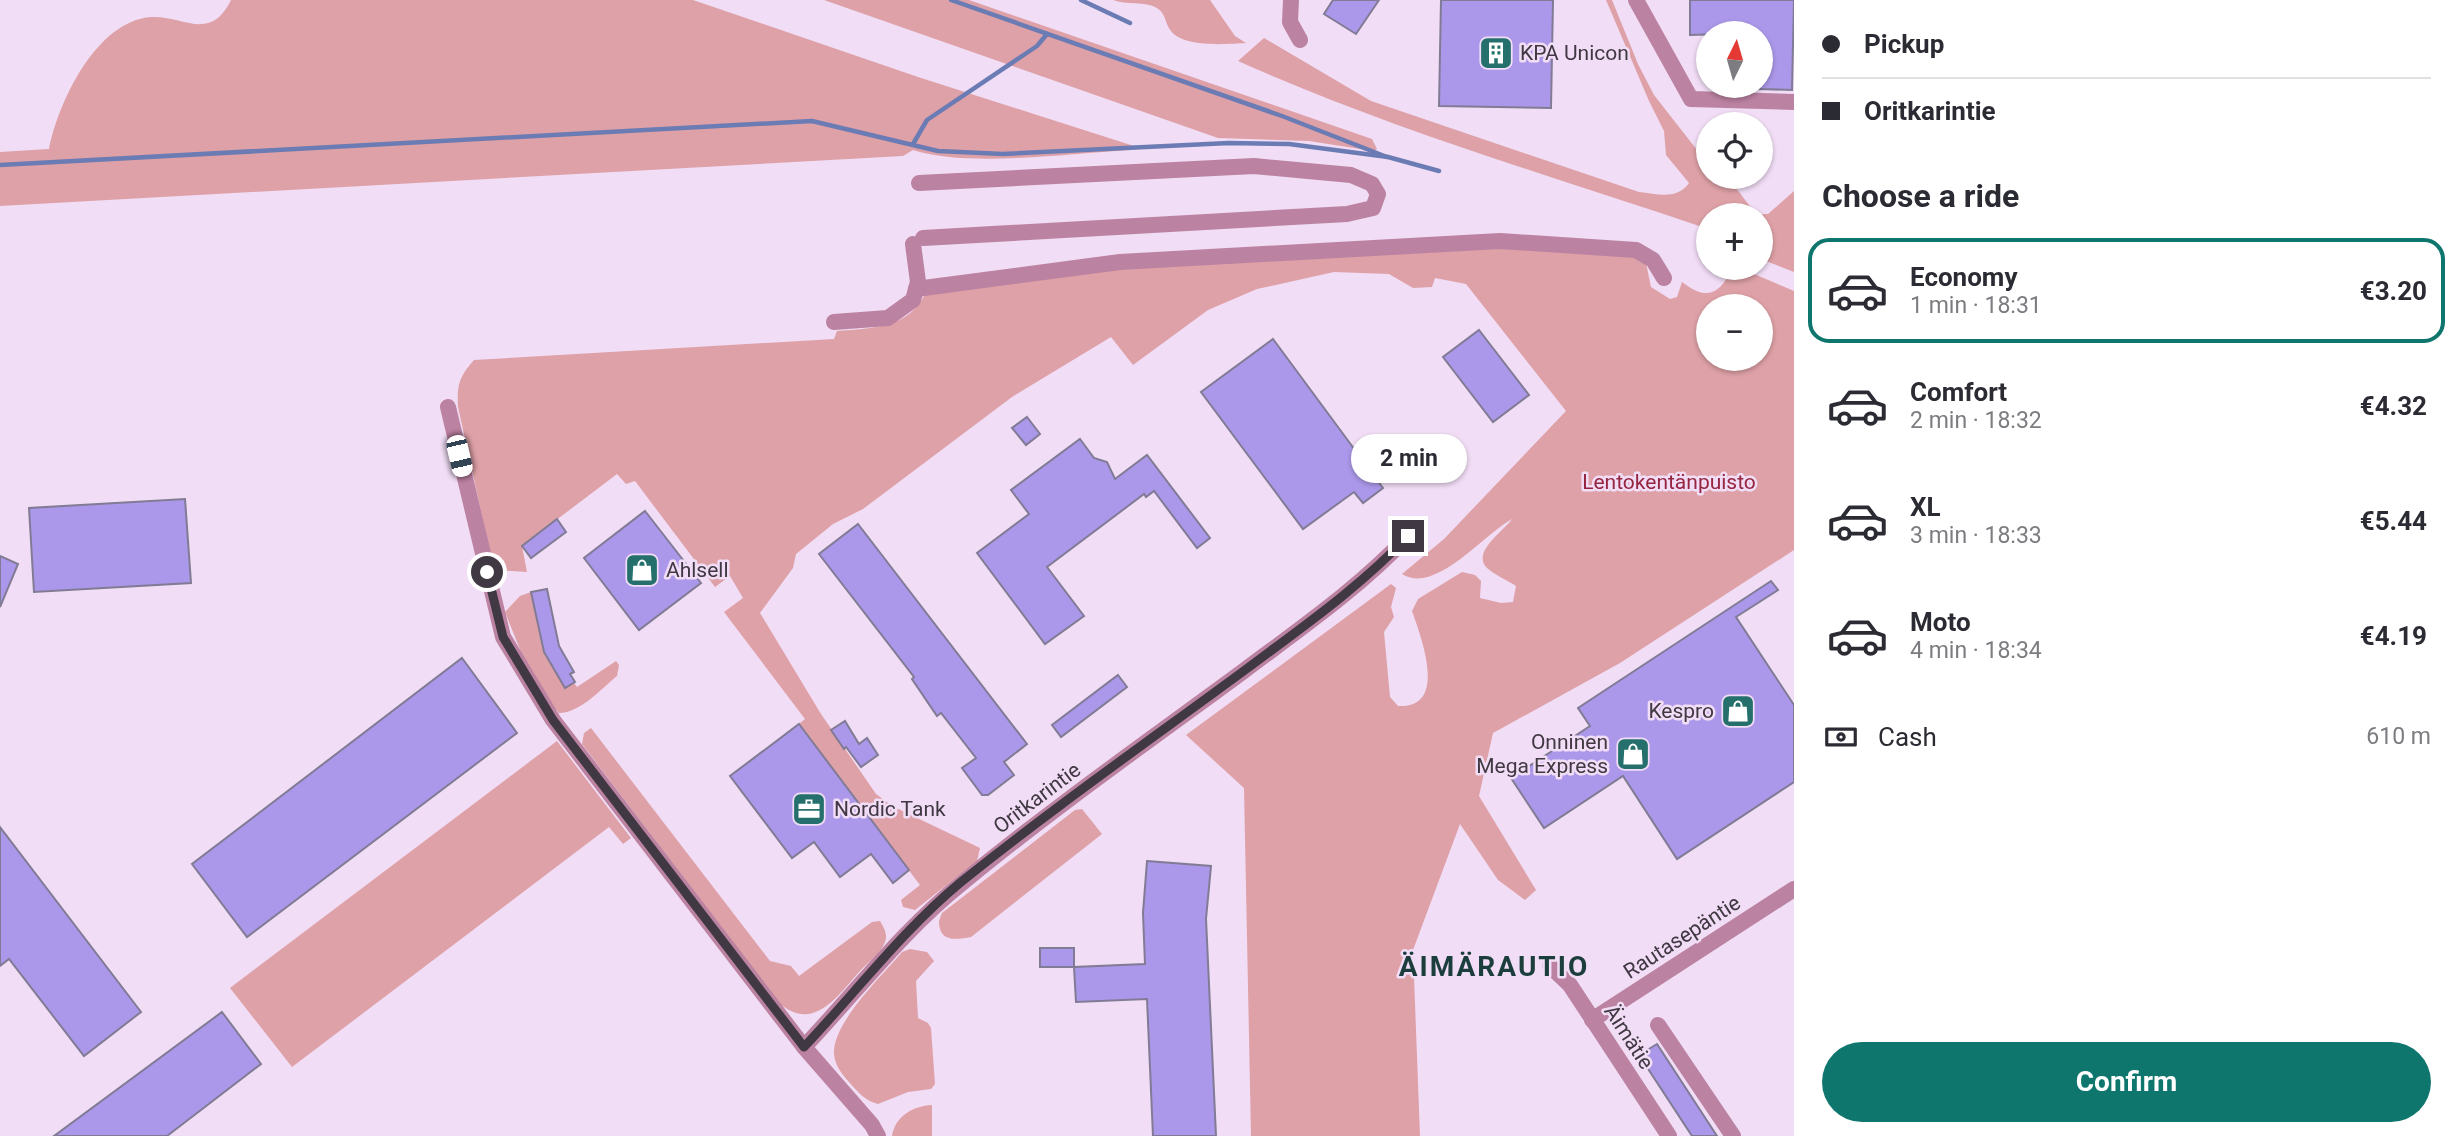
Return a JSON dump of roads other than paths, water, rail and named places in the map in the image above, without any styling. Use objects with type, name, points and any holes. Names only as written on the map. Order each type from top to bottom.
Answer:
[{"type":"street","points":[[1291,0],[1289,15],[1300,40]]},
{"type":"street","points":[[1636,0],[1690,99],[1794,102]]},
{"type":"street","points":[[834,322],[888,318],[913,300],[918,282],[918,241],[1347,214],[1373,208],[1378,194],[1372,184],[1351,175],[1254,166],[919,183]]},
{"type":"street","points":[[916,289],[1120,262],[1500,241],[1636,250],[1653,260],[1664,278]]},
{"type":"street","points":[[448,407],[503,637],[553,720],[804,1047],[872,1125],[878,1136]]},
{"type":"street","name":"Oritkarintie","points":[[804,1047],[912,929],[959,884],[1308,622],[1387,558],[1408,536]]},
{"type":"street","name":"Rautasepäntie","points":[[1592,1020],[1794,890]]},
{"type":"street","name":"Äimätie","points":[[1550,965],[1570,985],[1669,1136]]},
{"type":"street","points":[[1658,1025],[1733,1136]]},
{"type":"waterway","points":[[951,0],[1282,116],[1387,157]]},
{"type":"waterway","points":[[1081,0],[1130,23]]},
{"type":"waterway","points":[[913,144],[927,120],[1037,46],[1047,34]]},
{"type":"waterway","points":[[0,165],[812,121],[938,151],[1003,154],[1229,143],[1289,144],[1388,157],[1439,171]]},
{"type":"place","name":"KPA Unicon","points":[[1496,53]]},
{"type":"place","name":"Ahlsell","points":[[642,570]]},
{"type":"place","name":"Kespro","points":[[1738,711]]},
{"type":"place","name":"Onninen Mega Express","points":[[1633,754]]},
{"type":"place","name":"Nordic Tank","points":[[809,809]]},
{"type":"district","name":"ÄIMÄRAUTIO","points":[[1494,966]]},
{"type":"park label","name":"Lentokentänpuisto","points":[[1669,482]]}]
